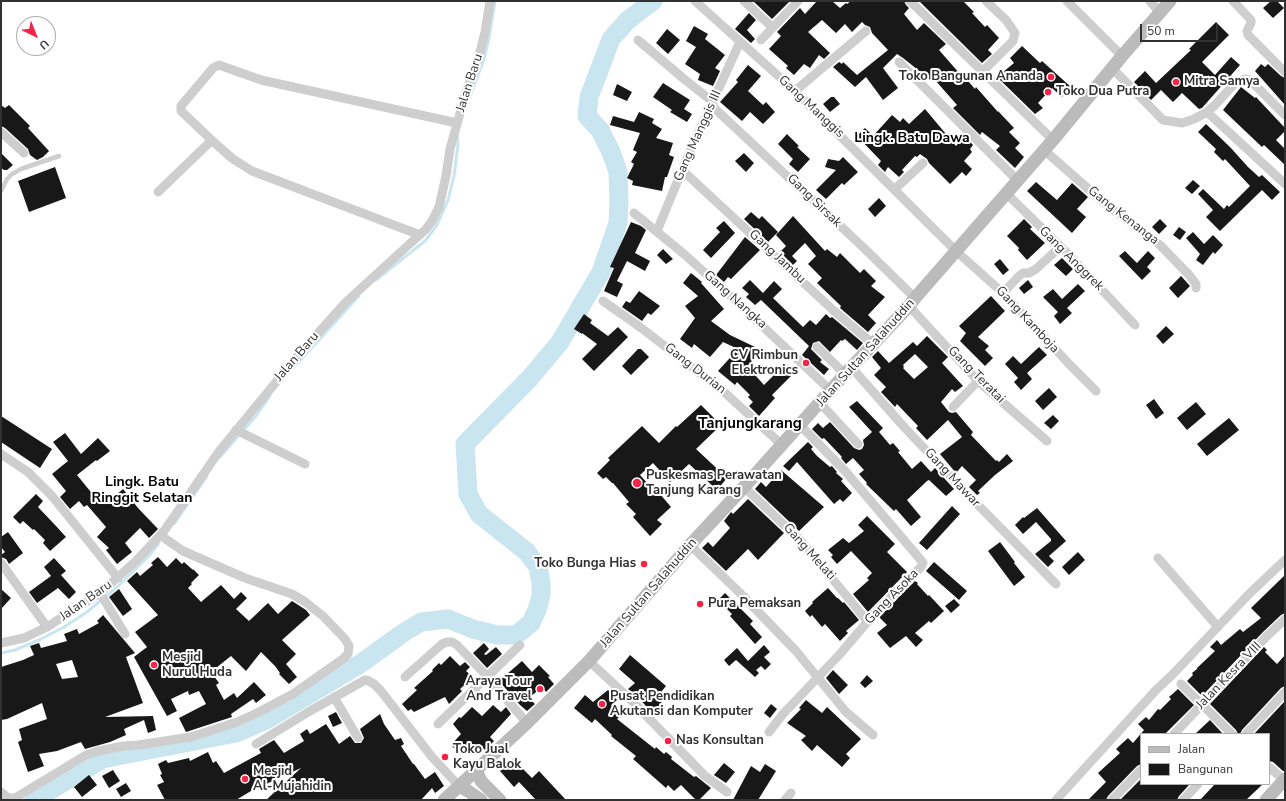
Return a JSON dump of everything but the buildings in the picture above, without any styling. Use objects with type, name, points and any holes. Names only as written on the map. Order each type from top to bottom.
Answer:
[{"type":"main road","name":"Jalan Sultan Salahuddin","points":[[444,800],[528,722],[588,661],[690,545],[912,302],[1053,140],[1122,56],[1170,1]]},
{"type":"main road","points":[[476,770],[481,781],[500,800]]},
{"type":"main road","points":[[1266,800],[1284,780]]},
{"type":"main road","points":[[462,783],[468,790],[481,800]]},
{"type":"street","name":"Jalan Baru","points":[[1,643],[24,638],[103,596],[118,578],[162,537],[220,450],[241,432],[300,353],[346,302],[420,235],[432,221],[439,207],[450,149],[457,123],[466,92],[478,60],[485,32],[490,1]]},
{"type":"street","name":"Gang Manggis","points":[[695,1],[795,90],[956,250]]},
{"type":"street","points":[[744,1],[772,27]]},
{"type":"street","points":[[761,40],[798,1]]},
{"type":"street","points":[[910,1],[1053,140]]},
{"type":"street","points":[[983,72],[1011,43],[1016,33],[1006,20],[986,1]]},
{"type":"street","points":[[1067,1],[1122,56]]},
{"type":"street","points":[[1150,1],[1160,13]]},
{"type":"street","points":[[1233,1],[1250,20],[1251,23],[1246,31],[1248,35],[1285,72]]},
{"type":"street","points":[[795,90],[866,31]]},
{"type":"street","name":"Gang Sirsak","points":[[638,40],[712,103],[865,250],[912,302]]},
{"type":"street","name":"Gang Manggis III","points":[[657,231],[682,170],[740,42]]},
{"type":"street","points":[[899,62],[1018,180]]},
{"type":"street","points":[[420,235],[252,170],[233,160],[181,111],[181,108],[184,102],[213,68],[218,65],[261,80],[457,123]]},
{"type":"street","points":[[1112,68],[1163,120],[1176,123],[1188,122],[1207,112],[1235,83],[1244,80],[1250,80],[1285,115]]},
{"type":"street","points":[[1207,112],[1285,184]]},
{"type":"street","points":[[1,132],[24,153]]},
{"type":"street","points":[[158,192],[212,140]]},
{"type":"street","name":"Gang Kenanga","points":[[1044,150],[1102,200],[1160,245],[1190,275],[1196,284],[1196,288]]},
{"type":"street","points":[[895,189],[923,163]]},
{"type":"street","name":"Gang Jambu","points":[[682,170],[833,310],[873,344]]},
{"type":"street","name":"Gang Anggrek","points":[[1006,193],[1135,325]]},
{"type":"street","name":"Gang Nangka","points":[[634,213],[684,254],[762,324],[831,391]]},
{"type":"street","points":[[1003,293],[1019,276],[1023,273],[1029,273],[1036,269],[1060,247]]},
{"type":"street","name":"Gang Kamboja","points":[[956,250],[1003,293],[1096,391]]},
{"type":"street","name":"Gang Durian","points":[[603,301],[640,327],[723,391],[782,444]]},
{"type":"street","name":"Gang Teratai","points":[[912,302],[978,381],[1047,440]]},
{"type":"street","name":"Gang Mawar","points":[[817,346],[849,371],[960,487],[1056,584]]},
{"type":"street","points":[[953,407],[978,381]]},
{"type":"street","points":[[820,403],[858,444]]},
{"type":"street","name":"Gang Asoka","points":[[769,732],[783,714],[818,676],[921,567],[922,563],[846,472],[800,425]]},
{"type":"street","points":[[241,432],[305,464]]},
{"type":"street","points":[[1,454],[28,472],[52,496],[118,578]]},
{"type":"street","name":"Gang Melati","points":[[744,487],[801,541],[868,622]]},
{"type":"street","points":[[1,792],[8,798],[15,798],[86,755],[98,751],[123,746],[191,737],[237,722],[293,694],[348,654],[348,643],[323,616],[304,601],[292,594],[245,578],[183,551],[162,537]]},
{"type":"street","points":[[690,545],[739,592],[796,651],[846,712],[873,735]]},
{"type":"street","points":[[1158,558],[1218,627]]},
{"type":"street","points":[[1056,800],[1156,690],[1285,560]]},
{"type":"street","points":[[1,563],[47,627]]},
{"type":"street","points":[[103,596],[125,634]]},
{"type":"street","name":"Jalan Kesra VIII","points":[[1175,733],[1285,619]]},
{"type":"street","points":[[405,677],[440,645],[449,641],[456,644],[528,722]]},
{"type":"street","points":[[438,724],[520,645]]},
{"type":"street","points":[[588,661],[631,700],[705,776],[727,792]]},
{"type":"street","points":[[256,744],[365,680],[374,684],[393,705],[432,757],[462,783]]},
{"type":"street","points":[[1182,684],[1231,733]]},
{"type":"street","points":[[1247,733],[1285,692]]},
{"type":"street","points":[[334,697],[358,738]]},
{"type":"street","points":[[1270,768],[1284,780]]},
{"type":"street","points":[[1112,800],[1140,771]]},
{"type":"street","points":[[1183,800],[1197,785]]},
{"type":"lane","points":[[1,191],[7,179],[12,174],[21,169],[59,156]]},
{"type":"waterway","points":[[469,99],[484,59],[495,1]]},
{"type":"waterway","points":[[34,800],[102,759],[236,733],[266,720],[360,664],[421,622],[448,619],[473,629],[497,635],[516,635],[531,623],[541,596],[541,583],[538,567],[527,552],[479,514],[468,494],[465,444],[530,378],[560,342],[601,272],[618,223],[618,172],[611,152],[600,130],[587,116],[589,97],[611,39],[628,20],[653,1]]},
{"type":"waterway","points":[[376,280],[425,241],[437,225],[448,200],[454,176],[458,144],[457,135]]},
{"type":"waterway","points":[[294,367],[359,296]]},
{"type":"waterway","points":[[220,457],[256,416],[270,396]]},
{"type":"waterway","points":[[174,524],[207,476]]},
{"type":"waterway","points":[[1,653],[15,650],[39,640],[64,627],[87,612],[117,587],[148,557],[159,543]]},
{"type":"place","name":"Toko Bangunan Ananda","points":[[1051,77]]},
{"type":"place","name":"Mitra Samya","points":[[1176,82]]},
{"type":"place","name":"Toko Dua Putra","points":[[1048,92]]},
{"type":"place","name":"CV Rimbun Elektronics","points":[[806,363]]},
{"type":"place","name":"Puskesmas Perawatan Tanjung Karang","points":[[637,483]]},
{"type":"place","name":"Toko Bunga Hias","points":[[644,564]]},
{"type":"place","name":"Pura Pemaksan","points":[[700,604]]},
{"type":"place","name":"Mesjid Nurul Huda","points":[[154,665]]},
{"type":"place","name":"Araya Tour And Travel","points":[[540,689]]},
{"type":"place","name":"Pusat Pendidikan Akutansi dan Komputer","points":[[602,704]]},
{"type":"place","name":"Nas Konsultan","points":[[668,741]]},
{"type":"place","name":"Toko Jual Kayu Balok","points":[[445,757]]},
{"type":"place","name":"Mesjid Al-Mujahidin","points":[[245,779]]},
{"type":"district","name":"Lingk. Batu Dawa","points":[[912,139]]},
{"type":"district","name":"Tanjungkarang","points":[[750,424]]},
{"type":"district","name":"Lingk. Batu Ringgit Selatan","points":[[142,492]]}]
